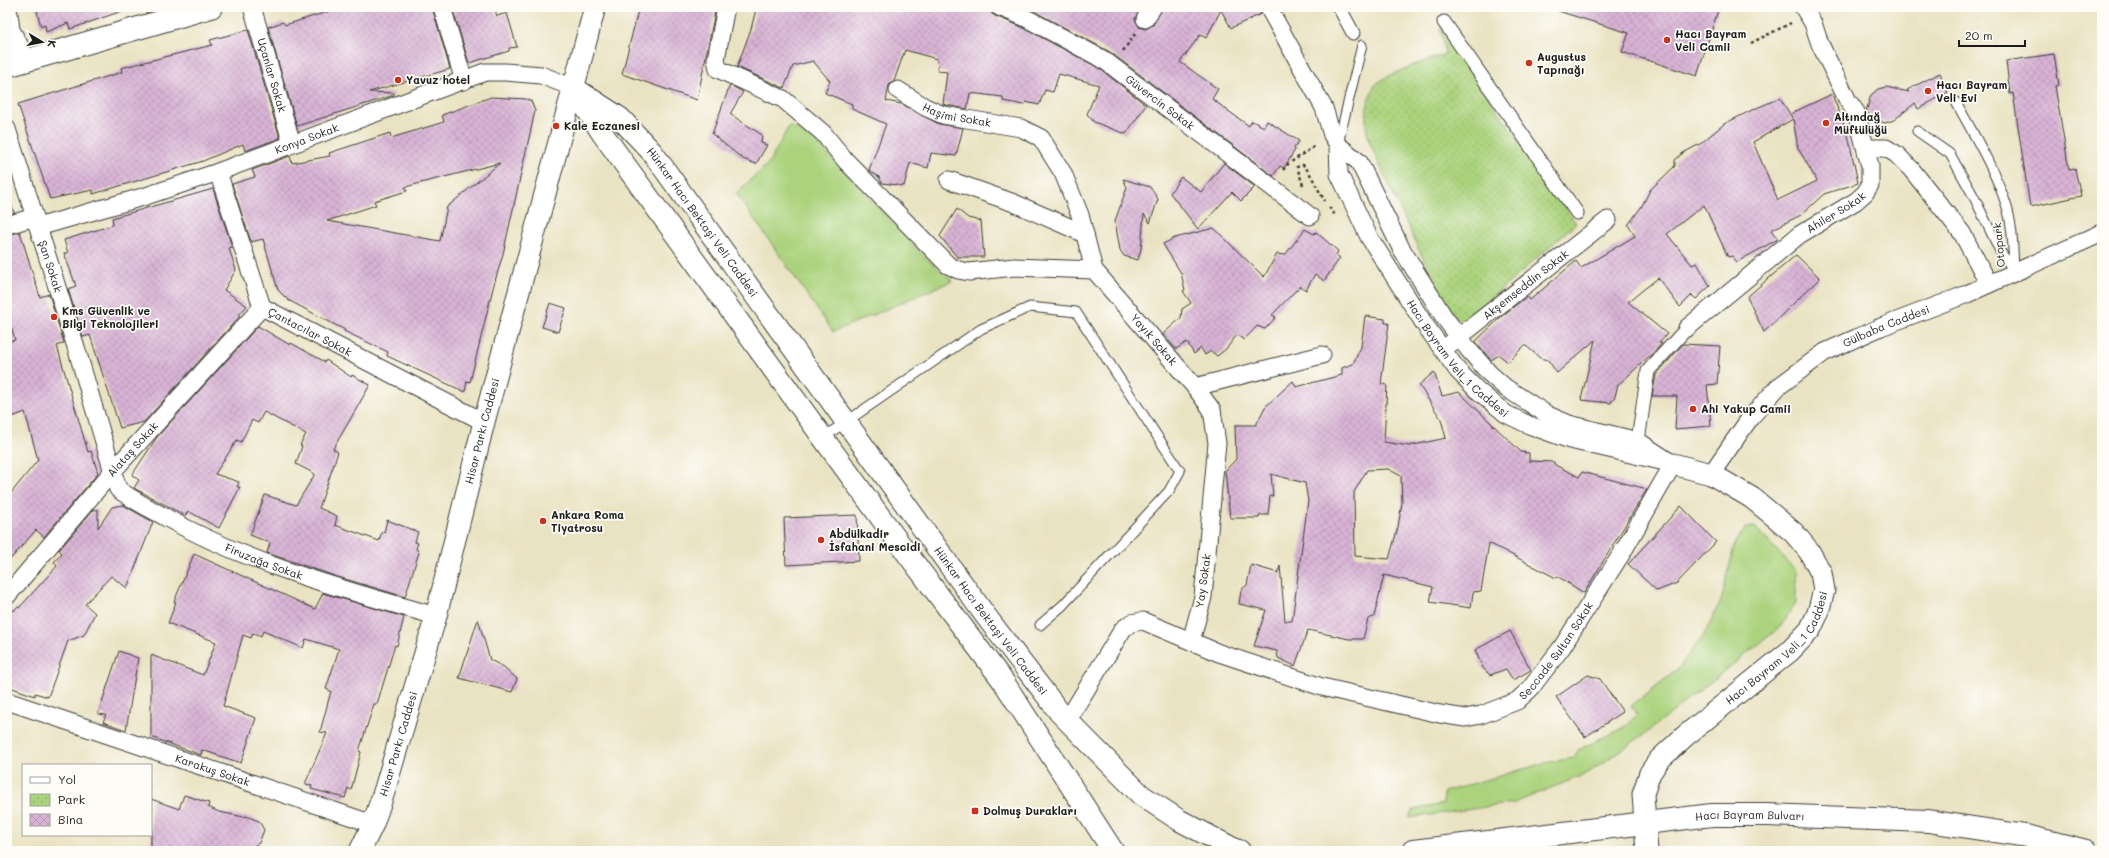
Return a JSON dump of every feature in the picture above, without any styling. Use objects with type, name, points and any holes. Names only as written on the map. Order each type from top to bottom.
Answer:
[{"type":"main road","points":[[16,63],[211,7]]},
{"type":"main road","name":"Hacı Bayram Bulvarı","points":[[1414,851],[1712,815],[1831,816],[1928,821],[2026,836],[2086,851]]},
{"type":"street","name":"Uçanlar Sokak","points":[[252,7],[292,144]]},
{"type":"street","points":[[442,7],[464,81]]},
{"type":"street","name":"Hisar Parkı Caddesi","points":[[360,851],[373,824],[436,616],[484,422],[595,7]]},
{"type":"street","points":[[726,7],[716,59],[718,69],[783,99],[823,133],[846,161],[948,265],[958,270],[969,272],[1014,267],[1094,270]]},
{"type":"street","name":"Güvercin Sokak","points":[[999,7],[1026,18],[1113,67],[1310,216]]},
{"type":"street","points":[[1268,7],[1324,108],[1332,136],[1338,145]]},
{"type":"street","points":[[1339,7],[1353,33]]},
{"type":"street","name":"Ahiler Sokak","points":[[1638,441],[1648,371],[1655,363],[1687,328],[1799,235],[1856,201],[1865,193],[1870,185],[1870,166],[1856,112],[1841,87],[1806,11]]},
{"type":"street","points":[[7,14],[16,63]]},
{"type":"street","points":[[1444,22],[1578,213]]},
{"type":"street","name":"Konya Sokak","points":[[7,225],[36,222],[146,196],[218,172],[485,72],[541,75],[574,88]]},
{"type":"street","points":[[574,88],[602,133],[824,437],[897,540],[1003,681],[1113,851]]},
{"type":"street","name":"Hünkar Hacı Bektaşi Veli Caddesi","points":[[574,88],[620,118],[652,152],[848,422],[985,615],[1067,721],[1141,795],[1179,820],[1238,851]]},
{"type":"street","name":"Haşimi Sokak","points":[[898,90],[910,99],[942,115],[1021,128],[1041,138],[1063,173],[1080,215],[1094,270]]},
{"type":"street","name":"Şan Sokak","points":[[7,130],[76,347],[112,472]]},
{"type":"street","name":"Hacı Bayram Veli_1 Caddesi","points":[[1338,145],[1339,174],[1369,237],[1406,296],[1458,371],[1477,390],[1506,414],[1570,440],[1711,474],[1752,498],[1794,533],[1809,551],[1821,572],[1824,590],[1818,613],[1810,630],[1790,651],[1685,736],[1659,760],[1650,772],[1643,794],[1646,851]]},
{"type":"street","name":"Hacı Bayram Veli_1 Caddesi","points":[[1338,145],[1359,162],[1401,248],[1459,337],[1489,373],[1506,388],[1548,415],[1569,424],[1600,430],[1638,441],[1673,464]]},
{"type":"street","points":[[1866,148],[1886,148],[1896,154],[1911,169],[1962,233],[1989,284]]},
{"type":"street","name":"Çantacılar Sokak","points":[[218,172],[262,307],[484,422]]},
{"type":"street","points":[[949,180],[1014,203],[1085,234]]},
{"type":"street","name":"Akşemseddin Sokak","points":[[1443,348],[1608,220]]},
{"type":"street","name":"Gülbaba Caddesi","points":[[1711,474],[1750,418],[1778,387],[1825,352],[1989,284],[2102,233]]},
{"type":"street","name":"Yayık Sokak","points":[[1094,270],[1195,387],[1212,410]]},
{"type":"street","name":"Alataş Sokak","points":[[7,596],[112,472],[262,307]]},
{"type":"street","points":[[1195,387],[1322,355]]},
{"type":"street","name":"Yay Sokak","points":[[1191,641],[1203,597],[1217,442],[1212,410]]},
{"type":"street","name":"Seccade Sultan Sokak","points":[[1191,641],[1264,669],[1322,687],[1409,708],[1465,718],[1490,713],[1516,701],[1530,690],[1562,647],[1622,553],[1673,464]]},
{"type":"street","name":"Firuzağa Sokak","points":[[112,472],[118,488],[125,494],[194,533],[273,566],[370,598],[436,616]]},
{"type":"street","points":[[1067,721],[1114,641],[1123,629],[1131,623],[1143,621],[1191,641]]},
{"type":"street","name":"Karakuş Sokak","points":[[7,701],[373,824]]},
{"type":"lane","name":"Hacı Bayram Veli_1 Caddesi","points":[[1338,145],[1362,45]]},
{"type":"lane","name":"Otopark","points":[[1956,102],[1985,156],[2006,205],[2011,234],[2014,272]]},
{"type":"lane","name":"Otopark","points":[[1916,131],[1950,154],[1974,197],[2000,251],[2014,272]]},
{"type":"lane","points":[[824,437],[848,422],[981,329],[1030,307],[1076,312],[1180,471],[1164,496],[1063,605],[1040,626]]},
{"type":"path","points":[[1113,67],[1150,10]]},
{"type":"path","points":[[1751,43],[1806,11]]},
{"type":"path","points":[[1270,187],[1288,164],[1305,152]]},
{"type":"path","points":[[1305,190],[1297,167],[1303,165],[1308,169],[1316,188],[1340,220],[1357,211]]},
{"type":"green space","points":[[1440,27],[1576,223],[1466,321],[1455,318],[1430,272],[1375,155],[1366,127],[1368,103],[1374,87],[1378,82],[1406,68],[1445,54]]},
{"type":"green space","points":[[789,126],[811,136],[925,257],[952,281],[833,332],[736,193],[769,163]]},
{"type":"green space","points":[[1755,527],[1796,571],[1796,604],[1778,629],[1646,733],[1588,773],[1514,803],[1409,818],[1412,810],[1443,804],[1444,792],[1544,763],[1574,758],[1578,750],[1624,727],[1637,715],[1631,706],[1678,669],[1704,635],[1722,598],[1735,542],[1746,528]]},
{"type":"building","points":[[36,7],[125,7],[125,10],[70,29],[68,23],[46,32],[45,25],[41,27]]},
{"type":"building","points":[[343,7],[432,7],[450,69],[369,92],[394,93],[394,95],[297,126],[268,27],[283,22],[285,25]]},
{"type":"building","points":[[452,7],[494,7],[497,16],[507,13],[517,47],[509,48],[509,51],[469,63]]},
{"type":"building","points":[[639,7],[716,7],[697,100],[622,74]]},
{"type":"building","points":[[772,7],[989,7],[991,13],[995,16],[1022,27],[1099,68],[1146,105],[1126,134],[1094,122],[1087,114],[1099,85],[1059,74],[1053,92],[1045,90],[1039,105],[1026,102],[1024,105],[1003,101],[1003,97],[970,93],[967,109],[946,105],[943,104],[947,72],[938,71],[937,59],[905,50],[894,81],[889,85],[886,101],[902,104],[939,124],[963,128],[956,156],[931,153],[928,168],[910,163],[904,186],[882,183],[879,177],[869,170],[886,124],[852,109],[852,104],[825,93],[830,81],[813,61],[793,66],[784,88],[737,67],[751,29],[756,9]]},
{"type":"building","points":[[1026,7],[1141,7],[1135,19],[1139,27],[1145,29],[1153,25],[1163,7],[1258,7],[1261,14],[1231,28],[1221,10],[1206,38],[1200,35],[1180,62],[1218,89],[1212,99],[1249,126],[1252,121],[1264,127],[1267,121],[1299,141],[1294,148],[1295,150],[1284,168],[1280,166],[1273,176],[1110,52]]},
{"type":"building","name":"Hacı Bayram Veli Camii","points":[[1559,7],[1719,7],[1697,76],[1622,52],[1629,33],[1558,11]]},
{"type":"building","points":[[248,30],[280,138],[245,151],[243,144],[203,161],[93,194],[93,190],[50,199],[18,104],[122,72],[121,68],[212,45],[210,40]]},
{"type":"building","points":[[2054,54],[2059,85],[2055,86],[2069,170],[2075,169],[2081,196],[2030,207],[2013,93],[2010,94],[2006,61]]},
{"type":"building","points":[[1940,73],[1948,92],[1918,109],[1915,103],[1894,120],[1885,123],[1876,120],[1866,112],[1871,95],[1878,89],[1886,87],[1909,92],[1907,90]]},
{"type":"building","points":[[730,85],[743,92],[730,114],[762,135],[761,143],[767,145],[756,164],[743,159],[712,134]]},
{"type":"building","points":[[1832,94],[1848,135],[1858,183],[1824,194],[1801,215],[1771,230],[1778,239],[1737,262],[1732,256],[1728,257],[1704,205],[1667,234],[1692,265],[1697,263],[1710,286],[1696,299],[1692,295],[1680,307],[1658,278],[1628,302],[1667,334],[1659,343],[1662,343],[1654,352],[1618,385],[1614,400],[1612,400],[1611,403],[1581,400],[1595,340],[1557,373],[1548,360],[1540,358],[1525,345],[1508,362],[1499,355],[1491,360],[1475,342],[1502,316],[1527,296],[1530,300],[1576,261],[1581,268],[1635,236],[1628,225],[1642,206],[1650,190],[1675,166],[1675,160],[1683,153],[1700,144],[1724,124],[1752,110],[1780,98],[1793,119],[1753,142],[1778,200],[1817,181],[1798,148],[1792,113]]},
{"type":"building","points":[[491,97],[526,99],[531,101],[535,111],[503,254],[470,382],[467,381],[465,392],[387,356],[388,352],[344,331],[345,330],[288,300],[278,290],[263,239],[251,242],[232,184],[255,177],[252,170],[290,156],[292,163],[330,156],[329,153],[390,133],[391,138],[444,122],[442,115]],"holes":[[[500,163],[447,207],[440,241],[327,221],[376,205],[374,201],[407,191],[405,187]]]},
{"type":"building","points":[[1224,163],[1255,187],[1241,201],[1232,192],[1198,229],[1170,193],[1181,177],[1201,192]]},
{"type":"building","points":[[1123,179],[1150,187],[1158,199],[1150,223],[1144,214],[1141,249],[1138,260],[1124,256],[1120,250],[1115,221],[1127,187]]},
{"type":"building","points":[[213,189],[232,247],[229,248],[236,270],[224,290],[247,306],[239,315],[240,316],[144,422],[120,428],[90,335],[83,337],[68,289],[76,286],[64,253],[68,253],[64,240],[113,225],[112,218]]},
{"type":"building","points":[[11,203],[14,213],[7,215],[7,204]]},
{"type":"building","points":[[957,209],[968,218],[981,221],[984,257],[957,257],[940,236]]},
{"type":"building","points":[[1214,228],[1264,277],[1277,254],[1285,255],[1305,229],[1314,234],[1316,232],[1338,251],[1336,255],[1340,258],[1324,281],[1315,274],[1306,290],[1300,286],[1272,315],[1276,317],[1265,329],[1257,326],[1244,340],[1237,335],[1226,349],[1217,356],[1211,351],[1205,355],[1201,348],[1194,354],[1187,342],[1176,349],[1163,334],[1181,318],[1182,309],[1191,303],[1183,291],[1185,290],[1181,273],[1163,244],[1175,238]]},
{"type":"building","points":[[20,232],[40,297],[49,294],[64,343],[57,346],[88,452],[91,451],[98,473],[44,537],[36,530],[7,563],[7,498],[38,460],[25,412],[7,419],[7,342],[15,340],[7,314],[7,235]]},
{"type":"building","points":[[1796,255],[1820,278],[1764,332],[1747,297]]},
{"type":"building","points":[[550,303],[566,308],[558,332],[542,327]]},
{"type":"building","points":[[1365,316],[1385,319],[1385,323],[1389,323],[1381,384],[1387,385],[1384,442],[1409,446],[1446,438],[1441,419],[1419,385],[1434,372],[1442,396],[1459,392],[1521,452],[1529,453],[1529,461],[1554,462],[1555,465],[1579,477],[1582,472],[1647,489],[1584,593],[1557,576],[1556,578],[1489,543],[1481,591],[1473,592],[1471,608],[1430,602],[1433,587],[1384,575],[1374,617],[1368,619],[1363,639],[1349,639],[1308,630],[1295,666],[1278,658],[1277,651],[1254,646],[1266,610],[1239,604],[1241,590],[1247,585],[1251,565],[1278,573],[1280,566],[1285,621],[1292,621],[1308,501],[1305,483],[1271,474],[1273,496],[1270,496],[1268,515],[1260,515],[1259,518],[1230,518],[1225,471],[1236,459],[1235,425],[1256,425],[1265,407],[1293,381],[1296,387],[1342,375],[1342,368],[1353,364],[1361,347]],"holes":[[[1388,469],[1401,476],[1402,503],[1398,527],[1389,559],[1355,556],[1354,492],[1367,470]]]},
{"type":"building","points":[[258,326],[290,345],[291,343],[325,362],[326,360],[351,377],[352,375],[370,385],[333,449],[338,452],[319,508],[337,516],[335,525],[379,541],[382,531],[384,533],[387,520],[418,532],[415,542],[418,543],[416,549],[419,552],[405,597],[335,576],[267,553],[270,543],[250,535],[265,495],[296,505],[315,474],[296,464],[302,446],[300,445],[306,434],[264,412],[258,423],[252,420],[241,442],[237,440],[215,474],[239,482],[237,487],[240,487],[219,528],[188,511],[185,516],[134,488],[139,480],[132,475],[157,437]]},
{"type":"building","points":[[1683,344],[1720,346],[1717,384],[1707,385],[1711,426],[1675,429],[1677,396],[1652,396],[1656,375]]},
{"type":"building","points":[[123,505],[153,522],[127,588],[111,576],[85,604],[95,613],[84,635],[68,641],[48,697],[35,693],[35,696],[7,686],[7,606],[14,611],[17,607],[19,608],[57,566],[54,562],[62,553],[59,550],[93,510],[98,509],[98,528],[112,507]]},
{"type":"building","points":[[1681,506],[1716,542],[1677,583],[1657,591],[1628,564]]},
{"type":"building","name":"Abdülkadir İsfahani Mescidi","points":[[857,515],[859,561],[786,565],[784,518]]},
{"type":"building","points":[[194,554],[315,609],[323,593],[404,617],[397,646],[395,645],[377,704],[374,704],[359,751],[361,752],[351,790],[348,788],[345,798],[311,789],[312,785],[305,784],[327,733],[320,732],[331,691],[326,689],[339,649],[306,639],[303,648],[263,631],[261,636],[253,633],[251,638],[243,635],[223,706],[256,718],[241,763],[202,750],[201,755],[151,737],[151,655],[203,675],[216,642],[168,623],[176,602],[174,602]]},
{"type":"building","points":[[478,619],[490,660],[504,667],[517,679],[512,692],[459,678]]},
{"type":"building","points":[[1510,631],[1531,670],[1513,680],[1506,669],[1490,675],[1483,668],[1475,650]]},
{"type":"building","points":[[119,651],[138,658],[126,730],[103,722],[106,715],[98,714]]},
{"type":"building","points":[[1588,675],[1600,679],[1623,712],[1585,737],[1556,697]]},
{"type":"building","points":[[184,795],[209,803],[208,807],[219,812],[244,817],[246,816],[259,821],[264,830],[259,843],[244,851],[151,851],[152,799],[179,809]]},
{"type":"place","name":"Hacı Bayram Veli Camii","points":[[1667,40]]},
{"type":"place","name":"Augustus Tapınağı","points":[[1529,63]]},
{"type":"place","name":"Yavuz hotel","points":[[398,80]]},
{"type":"place","name":"Hacı Bayram Veli Evi","points":[[1928,91]]},
{"type":"place","name":"Altındağ Müftülüğü","points":[[1826,123]]},
{"type":"place","name":"Kale Eczanesi","points":[[556,126]]},
{"type":"place","name":"Kms Güvenlik ve Bilgi Teknolojileri","points":[[54,317]]},
{"type":"place","name":"Ahi Yakup Camii","points":[[1693,409]]},
{"type":"place","name":"Ankara Roma Tiyatrosu","points":[[543,521]]},
{"type":"place","name":"Abdülkadir İsfahani Mescidi","points":[[821,540]]},
{"type":"place","name":"Dolmuş Durakları","points":[[975,811]]}]
